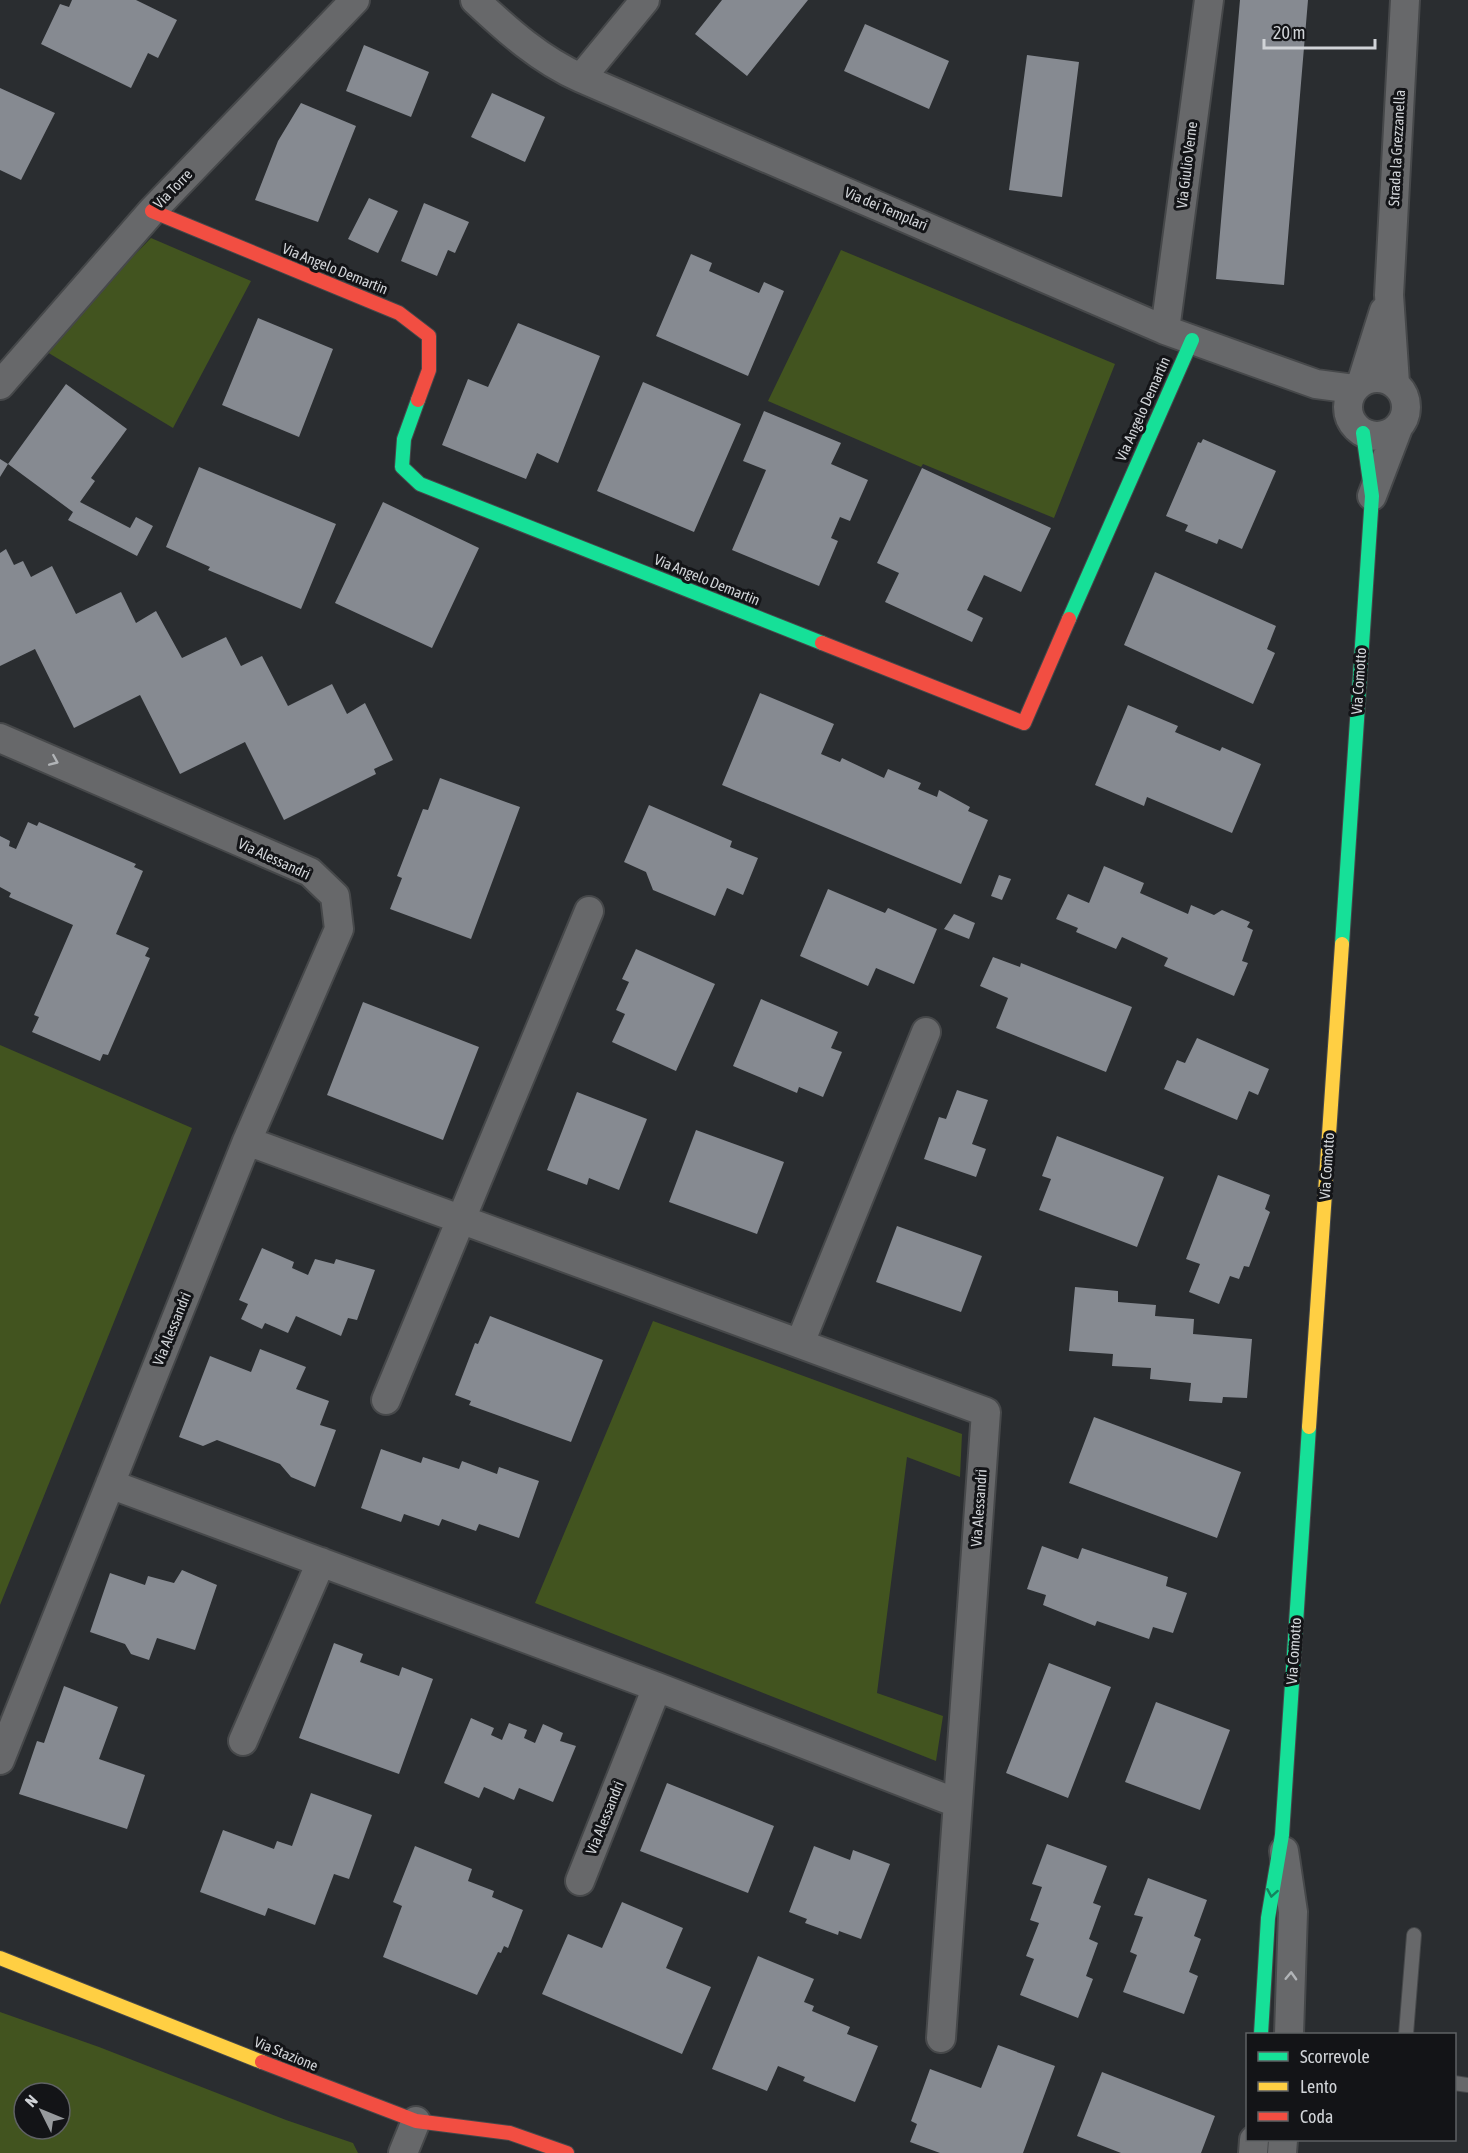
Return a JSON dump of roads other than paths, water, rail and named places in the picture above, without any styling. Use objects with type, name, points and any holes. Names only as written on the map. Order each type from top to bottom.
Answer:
[{"type":"street","name":"Via Torre","points":[[0,385],[152,211],[355,0]]},
{"type":"street","name":"Via dei Templari","points":[[475,0],[509,32],[561,69],[1166,330],[1316,384],[1357,403]]},
{"type":"street","points":[[581,78],[645,0]]},
{"type":"street","name":"Via Giulio Verne","points":[[1166,330],[1209,0]]},
{"type":"street","name":"Strada la Grezzanella","points":[[1398,428],[1407,408],[1405,398],[1395,383],[1389,295],[1405,0]]},
{"type":"street","name":"Via Angelo Demartin","points":[[152,211],[399,313],[429,336],[429,370],[404,439],[402,467],[420,484],[1024,723],[1192,340]]},
{"type":"street","name":"Strada la Grezzanella","points":[[1357,403],[1389,295]]},
{"type":"street","points":[[1395,383],[1379,378],[1357,403],[1383,436],[1398,428]]},
{"type":"street","name":"Via Comotto","points":[[1262,2033],[1268,1918],[1282,1835],[1372,496],[1357,403]]},
{"type":"street","name":"Via Comotto","points":[[1372,496],[1398,428]]},
{"type":"street","name":"Via Alessandri","points":[[0,738],[310,872],[335,896],[339,929],[247,1141],[0,1760]]},
{"type":"street","points":[[386,1400],[589,910]]},
{"type":"street","points":[[800,1343],[926,1032]]},
{"type":"street","name":"Via Alessandri","points":[[247,1141],[986,1412],[941,2038]]},
{"type":"street","points":[[110,1484],[657,1687],[957,1803]]},
{"type":"street","points":[[243,1741],[321,1562]]},
{"type":"street","name":"Via Alessandri","points":[[580,1881],[657,1687]]},
{"type":"street","name":"Via Comotto","points":[[1282,1835],[1293,1912],[1289,2033]]},
{"type":"street","name":"Via Stazione","points":[[0,1958],[416,2121],[510,2133],[567,2153]]},
{"type":"street","points":[[404,2153],[416,2121]]},
{"type":"lane","points":[[1406,2033],[1414,1935]]}]
